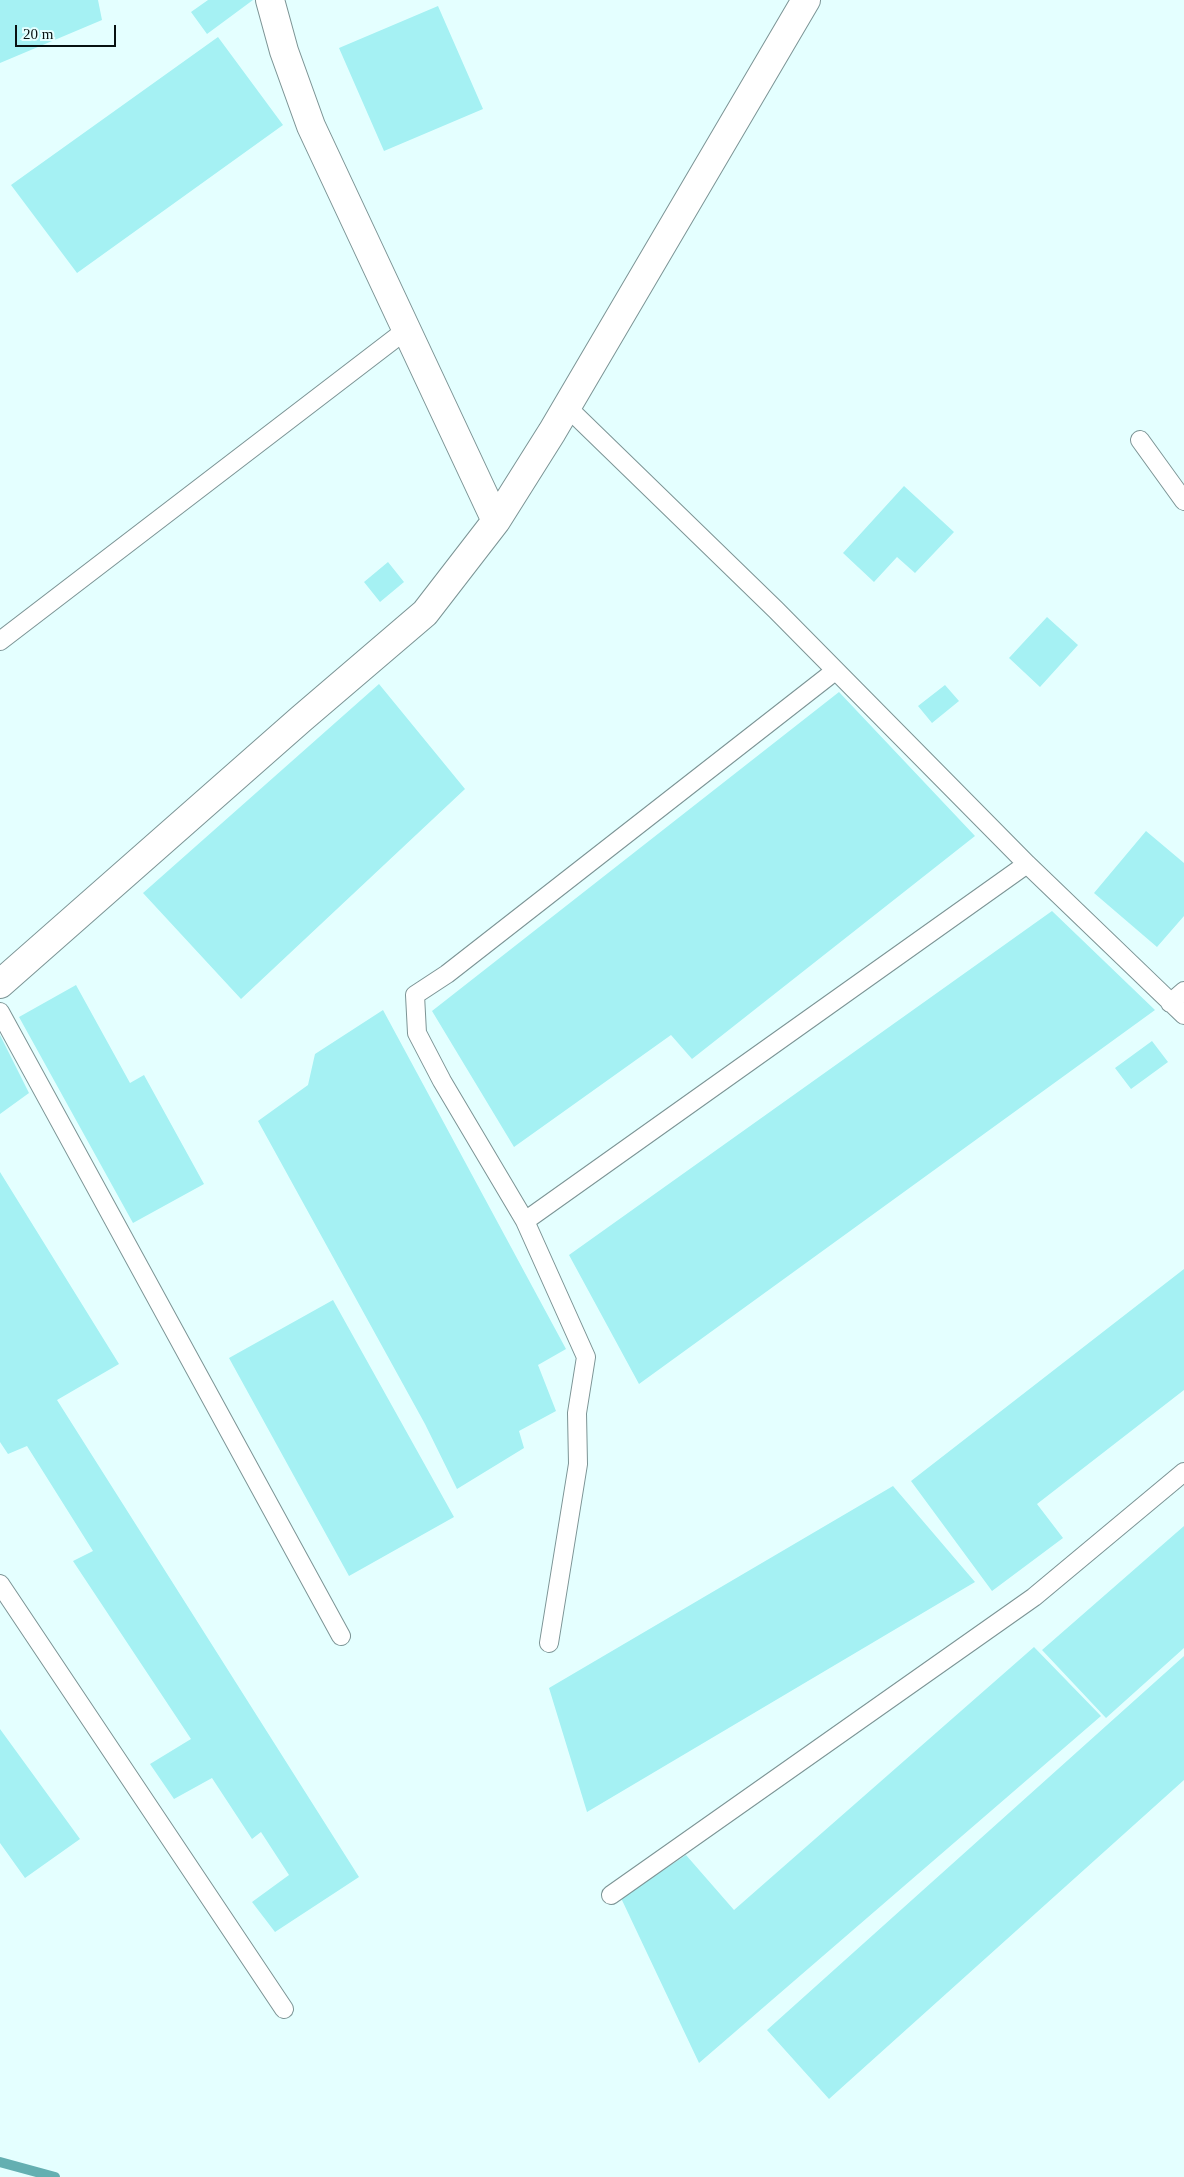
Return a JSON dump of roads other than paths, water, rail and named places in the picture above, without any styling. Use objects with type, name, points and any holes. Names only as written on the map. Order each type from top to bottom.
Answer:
[{"type":"street","points":[[270,0],[284,51],[311,126],[496,521]]},
{"type":"street","points":[[0,984],[426,613],[496,521],[567,407],[806,0]]},
{"type":"lane","points":[[0,641],[406,330]]},
{"type":"lane","points":[[567,407],[776,610],[1027,864],[1184,1015]]},
{"type":"lane","points":[[1140,440],[1184,501]]},
{"type":"lane","points":[[549,1643],[578,1464],[577,1412],[586,1357],[525,1221],[442,1081],[417,1033],[415,995],[462,962],[835,671]]},
{"type":"lane","points":[[525,1221],[1027,864]]},
{"type":"lane","points":[[1170,1003],[1184,991]]},
{"type":"lane","points":[[0,1012],[341,1636]]},
{"type":"lane","points":[[611,1895],[1034,1597],[1184,1472]]},
{"type":"lane","points":[[0,1584],[284,2009]]},
{"type":"waterway","points":[[0,2162],[55,2177]]}]
